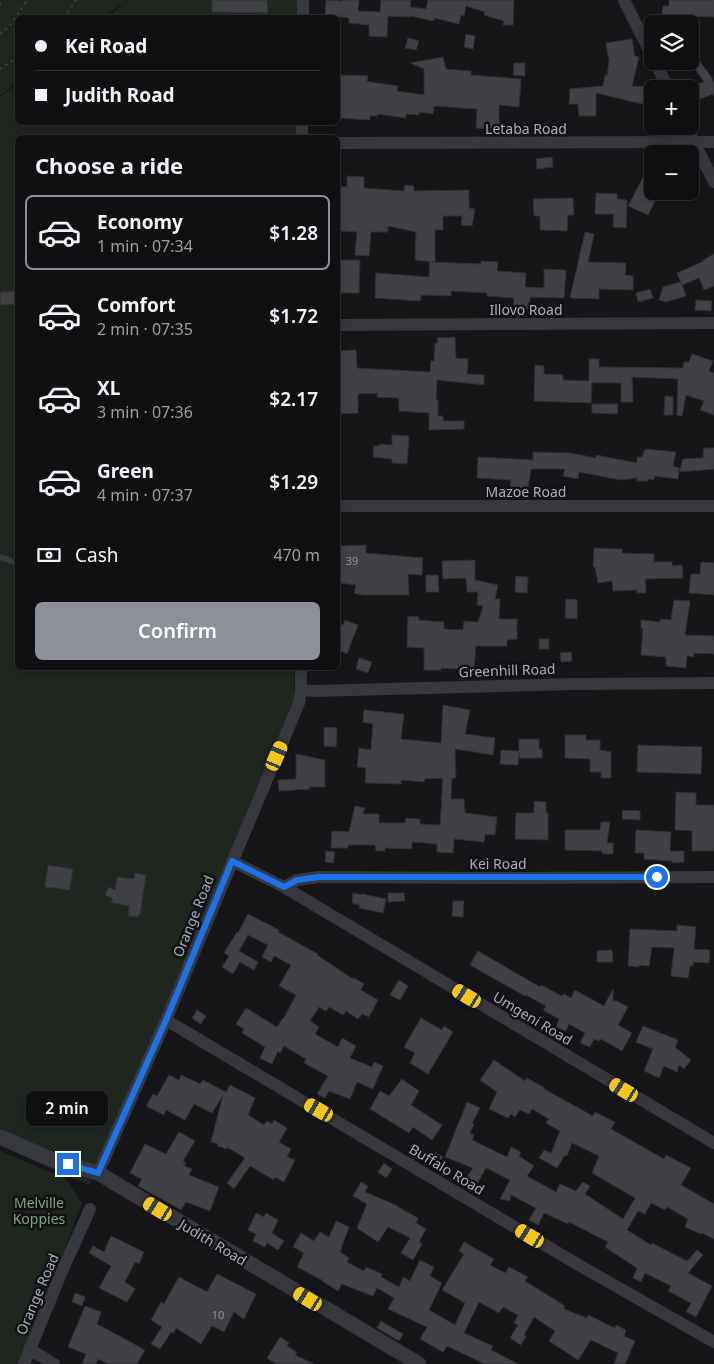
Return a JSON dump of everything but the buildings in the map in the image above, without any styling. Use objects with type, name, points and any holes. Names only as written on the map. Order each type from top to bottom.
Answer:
[{"type":"street","points":[[302,15],[303,0]]},
{"type":"street","points":[[624,0],[644,40]]},
{"type":"street","points":[[690,135],[714,182]]},
{"type":"street","name":"Letaba Road","points":[[340,143],[714,142]]},
{"type":"street","name":"Illovo Road","points":[[340,325],[714,323]]},
{"type":"street","name":"Mazoe Road","points":[[340,506],[714,506]]},
{"type":"street","name":"Orange Road","points":[[98,1173],[166,1020],[299,703],[302,670]]},
{"type":"street","name":"Greenhill Road","points":[[301,690],[714,683]]},
{"type":"street","name":"Umgeni Road","points":[[232,861],[284,887],[714,1143]]},
{"type":"street","name":"Kei Road","points":[[284,887],[297,880],[319,877],[714,876]]},
{"type":"street","name":"Buffalo Road","points":[[166,1020],[577,1264],[714,1342]]},
{"type":"street","name":"Judith Road","points":[[0,1137],[53,1160],[98,1173],[419,1364]]},
{"type":"street","name":"Orange Road","points":[[24,1364],[90,1209]]},
{"type":"street","points":[[30,1349],[54,1364]]},
{"type":"lane","points":[[0,557],[15,562]]},
{"type":"path","points":[[0,5],[1,0]]},
{"type":"path","points":[[17,15],[27,0]]},
{"type":"path","points":[[66,15],[76,0]]},
{"type":"path","points":[[0,34],[15,18]]},
{"type":"path","points":[[0,69],[15,58]]},
{"type":"green space","points":[[0,0],[128,0],[107,15],[15,15],[15,84],[0,96]]},
{"type":"green space","points":[[129,0],[302,0],[301,15],[110,15]]},
{"type":"green space","points":[[15,86],[15,125],[300,125],[300,135],[15,135],[15,670],[294,670],[294,700],[230,868],[89,1185],[0,1146],[0,97]]},
{"type":"green space","name":"Melville Koppies","points":[[0,1151],[66,1179],[82,1203],[22,1364],[0,1364]]},
{"type":"route","points":[[68,1164],[98,1173],[166,1020],[232,861],[284,887],[297,880],[319,877],[657,877]]}]
